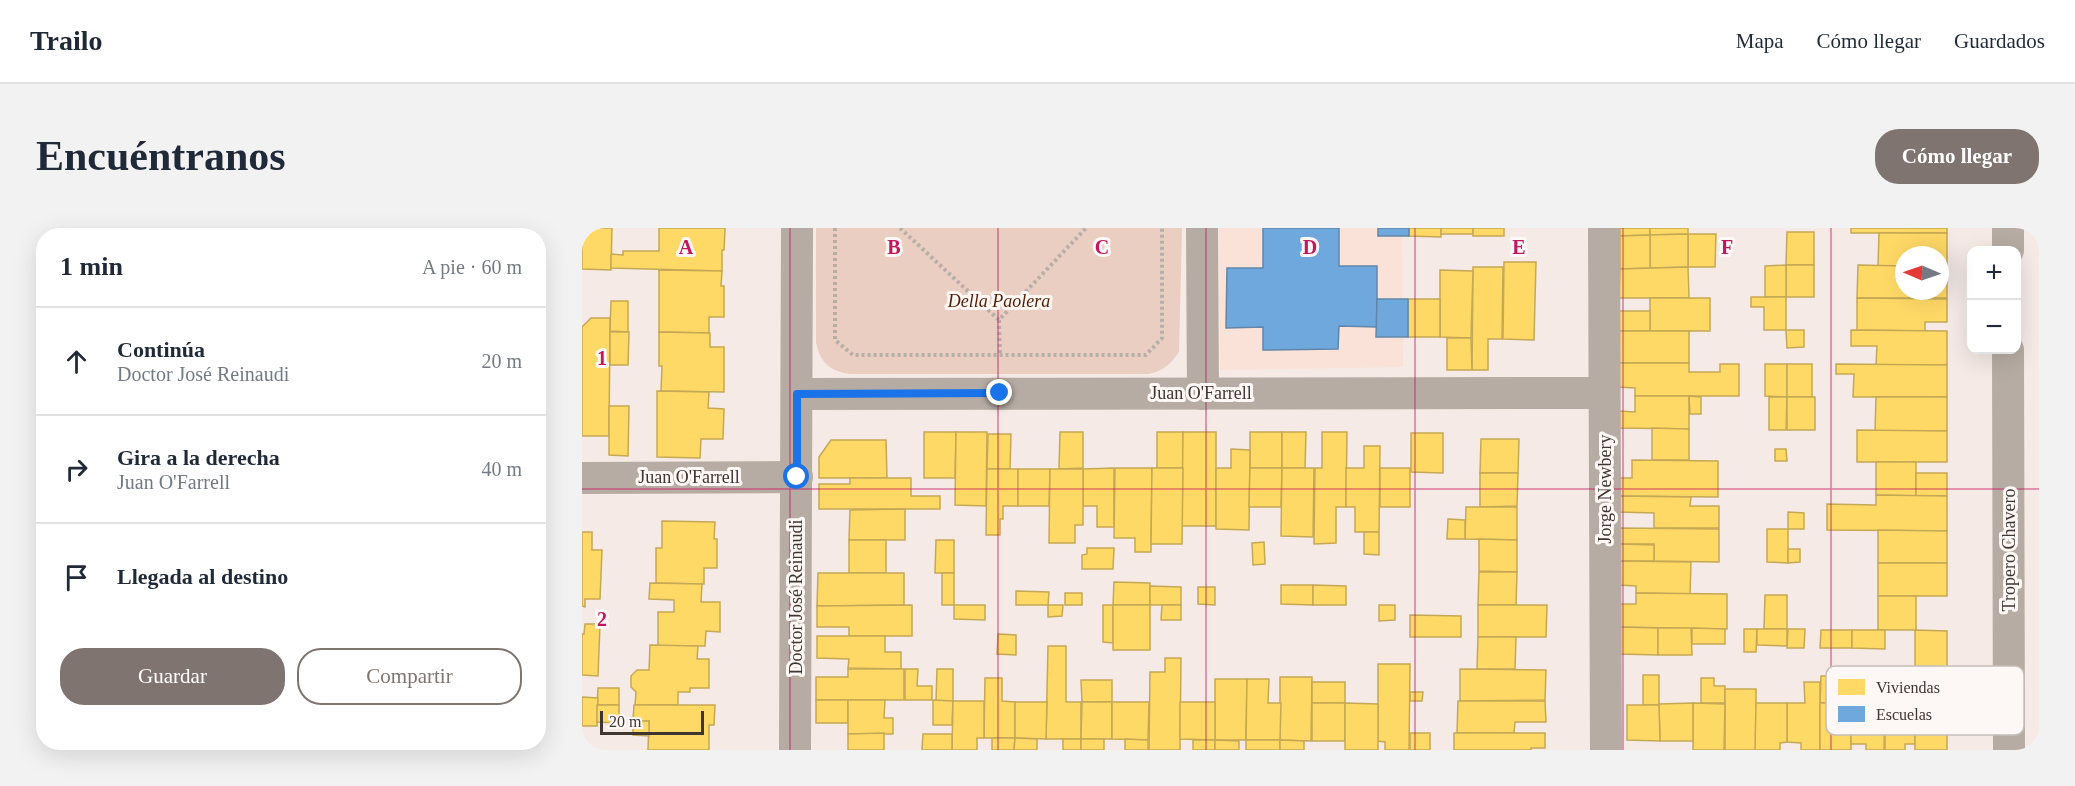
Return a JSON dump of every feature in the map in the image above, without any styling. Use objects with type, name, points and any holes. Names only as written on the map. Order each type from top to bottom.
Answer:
[{"type":"street","name":"Doctor José Reinaudi","points":[[795,750],[797,228]]},
{"type":"street","points":[[1203,228],[1203,394]]},
{"type":"street","name":"Jorge Newbery","points":[[1604,228],[1606,750]]},
{"type":"street","points":[[2008,228],[2008,246]]},
{"type":"street","name":"Tropero Chavero","points":[[2008,354],[2009,666]]},
{"type":"street","name":"Juan O'Farrell","points":[[797,394],[1605,393]]},
{"type":"street","name":"Juan O'Farrell","points":[[582,478],[797,477]]},
{"type":"street","name":"Tropero Chavero","points":[[2009,735],[2009,750]]},
{"type":"path","points":[[835,228],[835,340],[853,355],[1146,355],[1162,338],[1162,228]]},
{"type":"path","points":[[900,228],[999,320]]},
{"type":"path","points":[[1000,393],[999,320],[1086,228]]},
{"type":"shaded area","points":[[1219,228],[1402,228],[1403,367],[1220,370]]},
{"type":"green space","name":"Della Paolera","points":[[816,228],[1182,228],[1179,352],[1166,367],[1148,374],[850,374],[837,371],[823,361],[816,342]]},
{"type":"building: Viviendas","points":[[582,228],[612,228],[611,270],[582,269]]},
{"type":"building: Viviendas","points":[[659,228],[725,228],[722,271],[611,268],[611,254],[623,255],[623,251],[659,251]]},
{"type":"building: Viviendas","points":[[1409,228],[1441,228],[1441,237],[1409,236]]},
{"type":"building: Viviendas","points":[[1441,228],[1473,228],[1473,234],[1441,234]]},
{"type":"building: Viviendas","points":[[1473,228],[1504,228],[1504,236],[1473,236]]},
{"type":"building: Viviendas","points":[[1620,228],[1650,228],[1650,235],[1620,236]]},
{"type":"building: Viviendas","points":[[1650,228],[1688,228],[1688,234],[1650,235]]},
{"type":"building: Viviendas","points":[[1851,228],[1947,228],[1947,233],[1851,233]]},
{"type":"building: Viviendas","points":[[1787,232],[1814,232],[1814,265],[1786,265]]},
{"type":"building: Viviendas","points":[[1879,233],[1947,233],[1947,246],[1895,246],[1895,266],[1878,266]]},
{"type":"building: Viviendas","points":[[1688,234],[1716,234],[1715,267],[1688,267]]},
{"type":"building: Viviendas","points":[[1688,234],[1688,267],[1650,268],[1650,235]]},
{"type":"building: Viviendas","points":[[1650,235],[1650,268],[1620,269],[1620,236]]},
{"type":"building: Viviendas","points":[[1504,262],[1536,262],[1534,340],[1503,339]]},
{"type":"building: Viviendas","points":[[1786,265],[1814,265],[1814,297],[1786,297]]},
{"type":"building: Viviendas","points":[[1786,265],[1786,297],[1765,297],[1765,266]]},
{"type":"building: Viviendas","points":[[1858,265],[1895,266],[1895,298],[1857,298]]},
{"type":"building: Viviendas","points":[[1473,267],[1503,267],[1502,339],[1488,339],[1488,370],[1472,370]]},
{"type":"building: Viviendas","points":[[1688,267],[1689,298],[1619,298],[1620,269]]},
{"type":"building: Viviendas","points":[[659,270],[722,271],[724,317],[709,317],[709,333],[659,332]]},
{"type":"building: Viviendas","points":[[1440,270],[1473,271],[1471,338],[1440,337]]},
{"type":"building: Viviendas","points":[[1751,297],[1786,297],[1786,330],[1764,330],[1764,307],[1751,307]]},
{"type":"building: Viviendas","points":[[1650,298],[1710,298],[1710,331],[1650,331]]},
{"type":"building: Viviendas","points":[[1857,298],[1947,300],[1947,322],[1925,322],[1925,331],[1857,330]]},
{"type":"building: Viviendas","points":[[1408,299],[1440,299],[1440,337],[1408,337]]},
{"type":"building: Viviendas","points":[[611,301],[628,301],[628,332],[610,331]]},
{"type":"building: Viviendas","points":[[1619,311],[1650,311],[1650,331],[1619,331]]},
{"type":"building: Viviendas","points":[[591,318],[610,318],[609,436],[582,436],[582,327]]},
{"type":"building: Viviendas","points":[[1786,330],[1804,330],[1804,347],[1787,348]]},
{"type":"building: Viviendas","points":[[1851,330],[1947,331],[1947,365],[1876,365],[1877,346],[1851,346]]},
{"type":"building: Viviendas","points":[[1619,331],[1689,331],[1689,363],[1619,363]]},
{"type":"building: Viviendas","points":[[610,332],[629,332],[628,365],[610,365]]},
{"type":"building: Viviendas","points":[[659,332],[710,333],[710,347],[724,347],[724,392],[661,391],[662,366],[659,366]]},
{"type":"building: Viviendas","points":[[1447,338],[1471,338],[1472,370],[1447,370]]},
{"type":"building: Viviendas","points":[[1619,363],[1689,363],[1689,372],[1720,372],[1720,364],[1739,364],[1739,396],[1635,396],[1635,388],[1619,387]]},
{"type":"building: Viviendas","points":[[1765,364],[1787,364],[1787,397],[1765,396]]},
{"type":"building: Viviendas","points":[[1787,364],[1812,364],[1812,397],[1787,397]]},
{"type":"building: Viviendas","points":[[1836,364],[1947,365],[1947,397],[1853,397],[1854,374],[1836,374]]},
{"type":"building: Viviendas","points":[[657,391],[709,392],[708,408],[724,409],[723,439],[701,439],[700,458],[657,457]]},
{"type":"building: Viviendas","points":[[1635,396],[1689,396],[1689,429],[1619,428],[1619,411],[1635,412]]},
{"type":"building: Viviendas","points":[[1689,396],[1701,397],[1701,414],[1690,414]]},
{"type":"building: Viviendas","points":[[1769,397],[1787,397],[1786,430],[1769,430]]},
{"type":"building: Viviendas","points":[[1787,397],[1815,397],[1815,430],[1787,430]]},
{"type":"building: Viviendas","points":[[1876,397],[1947,397],[1947,431],[1875,431]]},
{"type":"building: Viviendas","points":[[609,406],[629,406],[628,456],[609,455]]},
{"type":"building: Viviendas","points":[[1652,428],[1689,429],[1689,460],[1652,460]]},
{"type":"building: Viviendas","points":[[1857,430],[1947,431],[1947,462],[1857,462]]},
{"type":"building: Viviendas","points":[[924,432],[956,432],[955,478],[924,478]]},
{"type":"building: Viviendas","points":[[956,432],[987,432],[986,506],[955,505]]},
{"type":"building: Viviendas","points":[[1060,432],[1083,432],[1083,468],[1059,469]]},
{"type":"building: Viviendas","points":[[1157,432],[1183,432],[1183,468],[1157,468]]},
{"type":"building: Viviendas","points":[[1183,432],[1216,432],[1216,526],[1182,526]]},
{"type":"building: Viviendas","points":[[1250,432],[1282,432],[1282,468],[1250,468]]},
{"type":"building: Viviendas","points":[[1282,432],[1306,432],[1305,468],[1282,468]]},
{"type":"building: Viviendas","points":[[1322,432],[1347,432],[1346,507],[1336,507],[1336,543],[1314,544],[1315,468],[1322,468]]},
{"type":"building: Viviendas","points":[[1411,433],[1443,433],[1443,473],[1411,472]]},
{"type":"building: Viviendas","points":[[988,434],[1011,434],[1010,469],[987,469]]},
{"type":"building: Viviendas","points":[[1481,439],[1519,439],[1518,473],[1480,473]]},
{"type":"building: Viviendas","points":[[831,440],[886,440],[887,478],[819,478],[819,457]]},
{"type":"building: Viviendas","points":[[1364,446],[1380,446],[1379,532],[1355,532],[1355,507],[1346,507],[1346,468],[1364,468]]},
{"type":"building: Viviendas","points":[[1231,449],[1250,450],[1249,530],[1216,529],[1216,468],[1231,468]]},
{"type":"building: Viviendas","points":[[1775,449],[1786,449],[1787,461],[1775,461]]},
{"type":"building: Viviendas","points":[[1632,460],[1718,461],[1718,497],[1619,496],[1620,478],[1632,478]]},
{"type":"building: Viviendas","points":[[1876,462],[1916,462],[1916,496],[1876,495]]},
{"type":"building: Viviendas","points":[[1114,468],[1114,527],[1097,527],[1097,506],[1083,506],[1083,469]]},
{"type":"building: Viviendas","points":[[1115,468],[1152,468],[1151,552],[1135,552],[1135,538],[1114,538]]},
{"type":"building: Viviendas","points":[[1152,468],[1183,468],[1182,544],[1151,544]]},
{"type":"building: Viviendas","points":[[1250,468],[1282,468],[1281,507],[1249,507]]},
{"type":"building: Viviendas","points":[[1282,468],[1314,468],[1313,537],[1281,536]]},
{"type":"building: Viviendas","points":[[1380,468],[1410,468],[1410,507],[1380,507]]},
{"type":"building: Viviendas","points":[[987,469],[1018,469],[1018,506],[1003,506],[1000,535],[986,535]]},
{"type":"building: Viviendas","points":[[1018,469],[1050,469],[1049,506],[1018,506]]},
{"type":"building: Viviendas","points":[[1050,469],[1083,469],[1083,525],[1075,525],[1075,543],[1049,543]]},
{"type":"building: Viviendas","points":[[1480,473],[1518,473],[1517,506],[1480,507]]},
{"type":"building: Viviendas","points":[[1916,473],[1947,473],[1947,496],[1916,496]]},
{"type":"building: Viviendas","points":[[850,478],[911,478],[911,496],[940,496],[940,509],[819,509],[819,484],[850,484]]},
{"type":"building: Viviendas","points":[[1876,495],[1947,496],[1947,531],[1827,530],[1827,504],[1876,505]]},
{"type":"building: Viviendas","points":[[1619,496],[1691,497],[1690,506],[1719,506],[1719,528],[1654,528],[1654,513],[1619,512]]},
{"type":"building: Viviendas","points":[[1466,507],[1517,507],[1517,540],[1465,539]]},
{"type":"building: Viviendas","points":[[905,509],[905,540],[849,540],[850,510]]},
{"type":"building: Viviendas","points":[[1788,512],[1804,513],[1804,529],[1788,529]]},
{"type":"building: Viviendas","points":[[1448,519],[1465,520],[1465,539],[1447,539]]},
{"type":"building: Viviendas","points":[[662,521],[715,522],[717,568],[704,568],[704,584],[656,583],[656,548],[662,548]]},
{"type":"building: Viviendas","points":[[1619,528],[1719,529],[1719,562],[1654,561],[1654,544],[1619,544]]},
{"type":"building: Viviendas","points":[[1767,529],[1788,529],[1788,563],[1767,562]]},
{"type":"building: Viviendas","points":[[1878,530],[1947,531],[1947,563],[1878,563]]},
{"type":"building: Viviendas","points":[[582,532],[592,532],[592,550],[602,550],[600,599],[585,599],[585,607],[582,606]]},
{"type":"building: Viviendas","points":[[1364,532],[1379,532],[1379,555],[1364,554]]},
{"type":"building: Viviendas","points":[[1479,539],[1517,540],[1517,572],[1479,571]]},
{"type":"building: Viviendas","points":[[849,540],[886,540],[886,573],[849,573]]},
{"type":"building: Viviendas","points":[[936,540],[954,540],[954,573],[935,573]]},
{"type":"building: Viviendas","points":[[1264,542],[1265,564],[1253,565],[1252,543]]},
{"type":"building: Viviendas","points":[[1619,544],[1654,545],[1654,561],[1619,561]]},
{"type":"building: Viviendas","points":[[1087,548],[1114,548],[1113,569],[1082,569],[1082,555],[1087,554]]},
{"type":"building: Viviendas","points":[[1788,549],[1800,549],[1800,562],[1788,563]]},
{"type":"building: Viviendas","points":[[1619,561],[1691,562],[1690,594],[1636,593],[1636,586],[1620,585]]},
{"type":"building: Viviendas","points":[[1878,563],[1947,563],[1947,596],[1878,596]]},
{"type":"building: Viviendas","points":[[1479,572],[1517,572],[1516,605],[1478,605]]},
{"type":"building: Viviendas","points":[[818,573],[904,573],[904,605],[817,606]]},
{"type":"building: Viviendas","points":[[942,573],[954,573],[954,605],[942,605]]},
{"type":"building: Viviendas","points":[[1114,582],[1150,583],[1150,605],[1113,605]]},
{"type":"building: Viviendas","points":[[650,583],[702,584],[701,602],[720,602],[720,632],[706,631],[705,646],[658,646],[658,612],[674,612],[674,600],[649,599]]},
{"type":"building: Viviendas","points":[[1281,585],[1313,585],[1313,605],[1281,604]]},
{"type":"building: Viviendas","points":[[1313,585],[1346,586],[1346,605],[1313,605]]},
{"type":"building: Viviendas","points":[[1150,586],[1181,587],[1181,605],[1150,605]]},
{"type":"building: Viviendas","points":[[1198,587],[1215,587],[1215,605],[1198,604]]},
{"type":"building: Viviendas","points":[[1016,591],[1049,592],[1048,605],[1016,605]]},
{"type":"building: Viviendas","points":[[1065,593],[1082,593],[1082,605],[1065,605]]},
{"type":"building: Viviendas","points":[[1636,593],[1727,594],[1727,629],[1619,627],[1620,604],[1636,604]]},
{"type":"building: Viviendas","points":[[1765,595],[1787,595],[1787,629],[1764,629]]},
{"type":"building: Viviendas","points":[[1878,596],[1916,596],[1916,630],[1878,630]]},
{"type":"building: Viviendas","points":[[912,605],[912,636],[849,636],[849,627],[817,627],[817,606]]},
{"type":"building: Viviendas","points":[[954,605],[985,605],[985,620],[954,619]]},
{"type":"building: Viviendas","points":[[1048,605],[1063,605],[1062,616],[1048,617]]},
{"type":"building: Viviendas","points":[[1103,605],[1113,605],[1113,643],[1103,642]]},
{"type":"building: Viviendas","points":[[1113,605],[1150,605],[1150,650],[1113,650]]},
{"type":"building: Viviendas","points":[[1162,605],[1181,605],[1181,620],[1161,620]]},
{"type":"building: Viviendas","points":[[1379,605],[1395,605],[1395,620],[1379,621]]},
{"type":"building: Viviendas","points":[[1478,605],[1547,605],[1546,637],[1478,637]]},
{"type":"building: Viviendas","points":[[1410,615],[1461,616],[1461,637],[1410,637]]},
{"type":"building: Viviendas","points":[[585,624],[600,624],[598,676],[582,675],[582,634],[584,634]]},
{"type":"building: Viviendas","points":[[1619,627],[1658,628],[1658,655],[1620,654]]},
{"type":"building: Viviendas","points":[[1658,628],[1691,628],[1692,655],[1658,655]]},
{"type":"building: Viviendas","points":[[1692,628],[1725,629],[1725,644],[1692,644]]},
{"type":"building: Viviendas","points":[[1744,629],[1757,629],[1756,652],[1744,652]]},
{"type":"building: Viviendas","points":[[1757,629],[1787,629],[1787,646],[1757,645]]},
{"type":"building: Viviendas","points":[[1788,629],[1805,629],[1804,648],[1787,648]]},
{"type":"building: Viviendas","points":[[1821,630],[1852,630],[1852,648],[1820,648]]},
{"type":"building: Viviendas","points":[[1852,630],[1885,630],[1885,649],[1852,648]]},
{"type":"building: Viviendas","points":[[1915,630],[1947,631],[1947,666],[1915,666]]},
{"type":"building: Viviendas","points":[[998,634],[1016,635],[1016,655],[997,654]]},
{"type":"building: Viviendas","points":[[817,636],[885,636],[885,652],[901,652],[901,669],[848,668],[849,659],[817,658]]},
{"type":"building: Viviendas","points":[[1478,637],[1516,637],[1515,669],[1477,669]]},
{"type":"building: Viviendas","points":[[650,645],[698,646],[697,659],[709,659],[709,688],[690,688],[690,692],[678,692],[678,705],[635,705],[636,692],[631,687],[631,676],[637,670],[649,670]]},
{"type":"building: Viviendas","points":[[1048,646],[1066,646],[1066,702],[1081,702],[1081,739],[1046,739]]},
{"type":"building: Viviendas","points":[[1165,658],[1181,658],[1180,750],[1149,750],[1150,672],[1165,672]]},
{"type":"building: Viviendas","points":[[1378,664],[1410,664],[1409,750],[1385,750],[1385,742],[1378,741]]},
{"type":"building: Viviendas","points":[[848,669],[904,669],[904,700],[816,700],[816,677],[848,677]]},
{"type":"building: Viviendas","points":[[905,669],[918,669],[917,686],[932,686],[932,700],[905,700]]},
{"type":"building: Viviendas","points":[[937,669],[953,669],[953,701],[936,701]]},
{"type":"building: Viviendas","points":[[1460,669],[1546,670],[1545,700],[1460,701]]},
{"type":"building: Viviendas","points":[[1643,675],[1659,675],[1659,705],[1643,705]]},
{"type":"building: Viviendas","points":[[1821,676],[1826,676],[1826,703],[1820,703]]},
{"type":"building: Viviendas","points":[[1280,677],[1312,677],[1311,741],[1280,740]]},
{"type":"building: Viviendas","points":[[985,678],[1002,678],[1002,701],[1015,702],[1015,738],[984,738]]},
{"type":"building: Viviendas","points":[[1701,678],[1714,678],[1714,686],[1725,686],[1725,703],[1701,703]]},
{"type":"building: Viviendas","points":[[1215,679],[1247,679],[1246,740],[1215,740]]},
{"type":"building: Viviendas","points":[[1247,679],[1269,679],[1268,703],[1281,703],[1280,740],[1246,740]]},
{"type":"building: Viviendas","points":[[1081,680],[1112,680],[1112,702],[1082,702]]},
{"type":"building: Viviendas","points":[[1312,682],[1345,682],[1345,703],[1312,703]]},
{"type":"building: Viviendas","points":[[1804,682],[1820,682],[1820,750],[1801,750],[1801,743],[1787,742],[1787,703],[1805,703]]},
{"type":"building: Viviendas","points":[[598,688],[619,688],[619,705],[597,705]]},
{"type":"building: Viviendas","points":[[1725,689],[1756,689],[1756,750],[1725,750]]},
{"type":"building: Viviendas","points":[[1410,692],[1423,692],[1422,701],[1410,701]]},
{"type":"building: Viviendas","points":[[582,697],[598,698],[597,726],[582,726]]},
{"type":"building: Viviendas","points":[[816,700],[848,700],[848,723],[816,723]]},
{"type":"building: Viviendas","points":[[848,700],[885,700],[884,718],[893,718],[893,734],[848,734]]},
{"type":"building: Viviendas","points":[[933,700],[953,701],[952,725],[933,725]]},
{"type":"building: Viviendas","points":[[953,701],[984,701],[984,738],[977,738],[977,750],[952,750]]},
{"type":"building: Viviendas","points":[[1458,701],[1545,701],[1546,722],[1515,722],[1514,733],[1457,733]]},
{"type":"building: Viviendas","points":[[1015,702],[1047,702],[1046,739],[1015,738]]},
{"type":"building: Viviendas","points":[[1082,702],[1112,702],[1112,739],[1081,739]]},
{"type":"building: Viviendas","points":[[1112,702],[1149,702],[1148,740],[1112,739]]},
{"type":"building: Viviendas","points":[[1180,702],[1215,702],[1215,740],[1180,739]]},
{"type":"building: Viviendas","points":[[1312,703],[1345,703],[1345,741],[1312,741]]},
{"type":"building: Viviendas","points":[[1345,703],[1378,704],[1378,750],[1345,750]]},
{"type":"building: Viviendas","points":[[1693,703],[1725,704],[1724,750],[1693,750]]},
{"type":"building: Viviendas","points":[[1693,703],[1693,741],[1660,741],[1659,704]]},
{"type":"building: Viviendas","points":[[1756,703],[1787,703],[1787,742],[1780,743],[1780,750],[1755,750]]},
{"type":"building: Viviendas","points":[[1820,703],[1826,703],[1826,735],[1851,735],[1851,750],[1820,750]]},
{"type":"building: Viviendas","points":[[597,705],[619,705],[619,723],[597,722]]},
{"type":"building: Viviendas","points":[[634,705],[715,705],[714,725],[709,725],[709,750],[648,750],[649,721],[633,721]]},
{"type":"building: Viviendas","points":[[1627,705],[1659,705],[1660,741],[1627,740]]},
{"type":"building: Viviendas","points":[[633,721],[649,721],[649,736],[633,735]]},
{"type":"building: Viviendas","points":[[884,733],[884,750],[848,750],[848,734]]},
{"type":"building: Viviendas","points":[[1410,733],[1430,733],[1430,750],[1410,750]]},
{"type":"building: Viviendas","points":[[1454,733],[1545,733],[1545,748],[1454,750]]},
{"type":"building: Viviendas","points":[[923,734],[952,734],[952,750],[922,750]]},
{"type":"building: Viviendas","points":[[1851,735],[1884,735],[1884,750],[1866,750],[1866,744],[1851,744]]},
{"type":"building: Viviendas","points":[[1885,735],[1915,735],[1915,744],[1905,744],[1905,750],[1885,750]]},
{"type":"building: Viviendas","points":[[1915,735],[1947,735],[1947,750],[1915,750]]},
{"type":"building: Viviendas","points":[[992,738],[1015,738],[1014,750],[992,750]]},
{"type":"building: Viviendas","points":[[1015,738],[1037,739],[1037,750],[1014,750]]},
{"type":"building: Viviendas","points":[[1063,739],[1081,739],[1081,750],[1063,750]]},
{"type":"building: Viviendas","points":[[1081,739],[1104,739],[1104,750],[1081,750]]},
{"type":"building: Viviendas","points":[[1125,739],[1148,740],[1148,750],[1125,750]]},
{"type":"building: Viviendas","points":[[1193,740],[1215,740],[1215,750],[1193,750]]},
{"type":"building: Viviendas","points":[[1215,740],[1239,741],[1239,750],[1215,750]]},
{"type":"building: Viviendas","points":[[1246,740],[1280,740],[1280,750],[1246,750]]},
{"type":"building: Viviendas","points":[[1280,740],[1304,741],[1304,750],[1280,750]]},
{"type":"building: Escuelas","points":[[1263,228],[1339,228],[1339,266],[1377,266],[1377,327],[1339,326],[1338,349],[1263,350],[1263,327],[1226,328],[1227,268],[1263,268]]},
{"type":"building: Escuelas","points":[[1378,228],[1409,228],[1409,236],[1378,236]]},
{"type":"building: Escuelas","points":[[1377,299],[1408,299],[1408,337],[1376,337]]},
{"type":"route","points":[[797,477],[797,394],[1000,393]]}]
